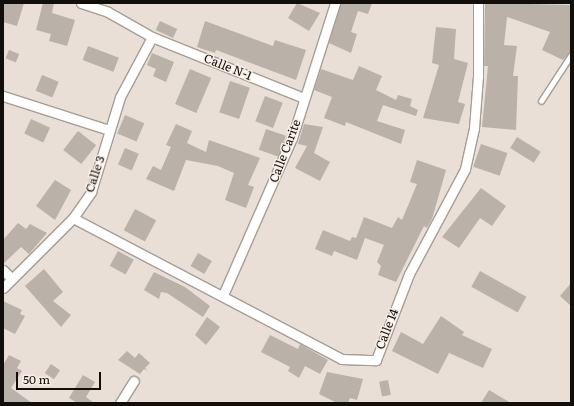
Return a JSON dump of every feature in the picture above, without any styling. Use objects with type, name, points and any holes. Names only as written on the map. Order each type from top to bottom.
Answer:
[{"type":"street","points":[[81,3],[108,12],[152,37]]},
{"type":"street","name":"Calle Carite","points":[[223,296],[292,138],[334,3]]},
{"type":"street","name":"Calle 14","points":[[73,218],[341,358],[376,360],[409,274],[465,169],[474,128],[478,76],[478,3]]},
{"type":"street","name":"Calle N-1","points":[[152,37],[304,98]]},
{"type":"street","name":"Calle 3","points":[[3,288],[11,278],[73,218],[91,192],[120,97],[152,37]]},
{"type":"street","points":[[3,96],[109,130]]},
{"type":"street","points":[[3,270],[11,278]]},
{"type":"street","points":[[120,403],[134,381]]},
{"type":"lane","points":[[541,101],[571,54]]},
{"type":"building","points":[[3,3],[24,3],[17,26],[3,22]]},
{"type":"building","points":[[43,3],[54,3],[52,13],[75,20],[67,46],[49,41],[51,34],[36,30]]},
{"type":"building","points":[[297,3],[320,13],[309,31],[288,18]]},
{"type":"building","points":[[341,3],[372,3],[368,14],[358,11],[351,32],[357,34],[351,53],[329,43]]},
{"type":"building","points":[[485,3],[571,5],[571,51],[563,60],[542,50],[550,32],[507,17],[504,45],[517,46],[513,76],[518,76],[516,130],[482,127],[488,66],[484,66]]},
{"type":"building","points":[[160,21],[177,29],[173,38],[156,30]]},
{"type":"building","points":[[205,21],[273,46],[275,40],[306,50],[296,80],[216,50],[215,53],[197,47]]},
{"type":"building","points":[[436,27],[456,29],[454,59],[468,63],[458,102],[465,104],[459,124],[423,118],[439,65],[432,63]]},
{"type":"building","points":[[88,46],[119,58],[113,72],[83,60]]},
{"type":"building","points":[[9,50],[19,54],[16,62],[6,58]]},
{"type":"building","points":[[152,53],[174,62],[166,82],[153,76],[156,69],[147,65]]},
{"type":"building","points":[[359,66],[382,76],[376,90],[396,100],[398,95],[412,99],[410,106],[418,110],[416,116],[383,105],[377,121],[405,130],[401,144],[346,122],[345,126],[324,118],[332,97],[314,90],[321,69],[353,80]]},
{"type":"building","points":[[190,69],[211,78],[196,113],[175,104]]},
{"type":"building","points":[[42,75],[59,82],[52,98],[36,91]]},
{"type":"building","points":[[230,81],[250,88],[239,119],[219,112]]},
{"type":"building","points":[[265,96],[283,103],[273,128],[255,121]]},
{"type":"building","points":[[125,115],[144,123],[137,142],[117,133]]},
{"type":"building","points":[[31,119],[50,128],[43,142],[24,134]]},
{"type":"building","points":[[176,124],[192,131],[187,143],[206,152],[209,140],[260,158],[248,185],[254,187],[246,208],[225,200],[234,173],[218,166],[186,160],[174,191],[146,179],[153,166],[161,170],[171,147],[166,145]]},
{"type":"building","points":[[304,124],[323,127],[314,153],[330,162],[320,181],[295,168],[307,146],[298,144]]},
{"type":"building","points":[[266,129],[286,136],[279,157],[259,150]]},
{"type":"building","points":[[78,131],[96,145],[81,164],[63,150]]},
{"type":"building","points":[[517,137],[541,152],[534,163],[510,148]]},
{"type":"building","points":[[481,144],[507,153],[500,176],[473,167]]},
{"type":"building","points":[[125,148],[139,154],[132,170],[118,165]]},
{"type":"building","points":[[417,160],[446,170],[432,219],[427,228],[424,226],[396,282],[378,275],[381,266],[377,262],[384,245],[365,238],[357,260],[334,251],[332,256],[315,249],[323,230],[350,241],[352,237],[356,238],[364,217],[392,228],[398,217],[402,220],[417,184],[410,182]]},
{"type":"building","points":[[55,180],[71,190],[55,220],[36,206]]},
{"type":"building","points":[[481,188],[506,206],[492,226],[480,218],[459,248],[442,237]]},
{"type":"building","points":[[135,209],[156,220],[145,241],[124,230]]},
{"type":"building","points":[[18,223],[26,229],[30,224],[47,233],[29,254],[21,247],[3,264],[3,240]]},
{"type":"building","points":[[118,251],[134,260],[126,275],[110,266]]},
{"type":"building","points":[[198,253],[212,261],[204,274],[191,266]]},
{"type":"building","points":[[44,269],[63,292],[53,301],[71,315],[61,327],[25,286]]},
{"type":"building","points":[[480,271],[526,297],[518,312],[471,287]]},
{"type":"building","points":[[154,272],[185,287],[210,306],[203,317],[167,293],[161,292],[159,299],[144,290]]},
{"type":"building","points":[[571,283],[571,306],[560,296]]},
{"type":"building","points":[[3,301],[22,310],[20,314],[25,316],[15,334],[3,328]]},
{"type":"building","points":[[441,316],[464,332],[462,335],[492,349],[483,368],[449,353],[438,374],[392,351],[401,332],[423,344]]},
{"type":"building","points":[[207,317],[220,327],[206,345],[195,335]]},
{"type":"building","points":[[270,335],[298,349],[300,344],[328,360],[320,374],[305,366],[299,378],[288,371],[290,367],[261,352]]},
{"type":"building","points":[[127,351],[135,358],[139,353],[150,363],[145,368],[148,371],[144,369],[140,374],[118,360]]},
{"type":"building","points":[[9,355],[21,361],[17,368],[22,371],[11,388],[32,403],[3,403],[3,365]]},
{"type":"building","points":[[51,364],[60,370],[54,379],[45,373]]},
{"type":"building","points":[[327,372],[363,379],[357,400],[350,398],[348,403],[337,403],[319,394]]},
{"type":"building","points":[[83,375],[95,382],[86,397],[94,403],[77,403],[69,398]]},
{"type":"building","points":[[388,380],[391,395],[382,396],[379,382]]},
{"type":"building","points":[[489,390],[511,403],[481,403]]}]
